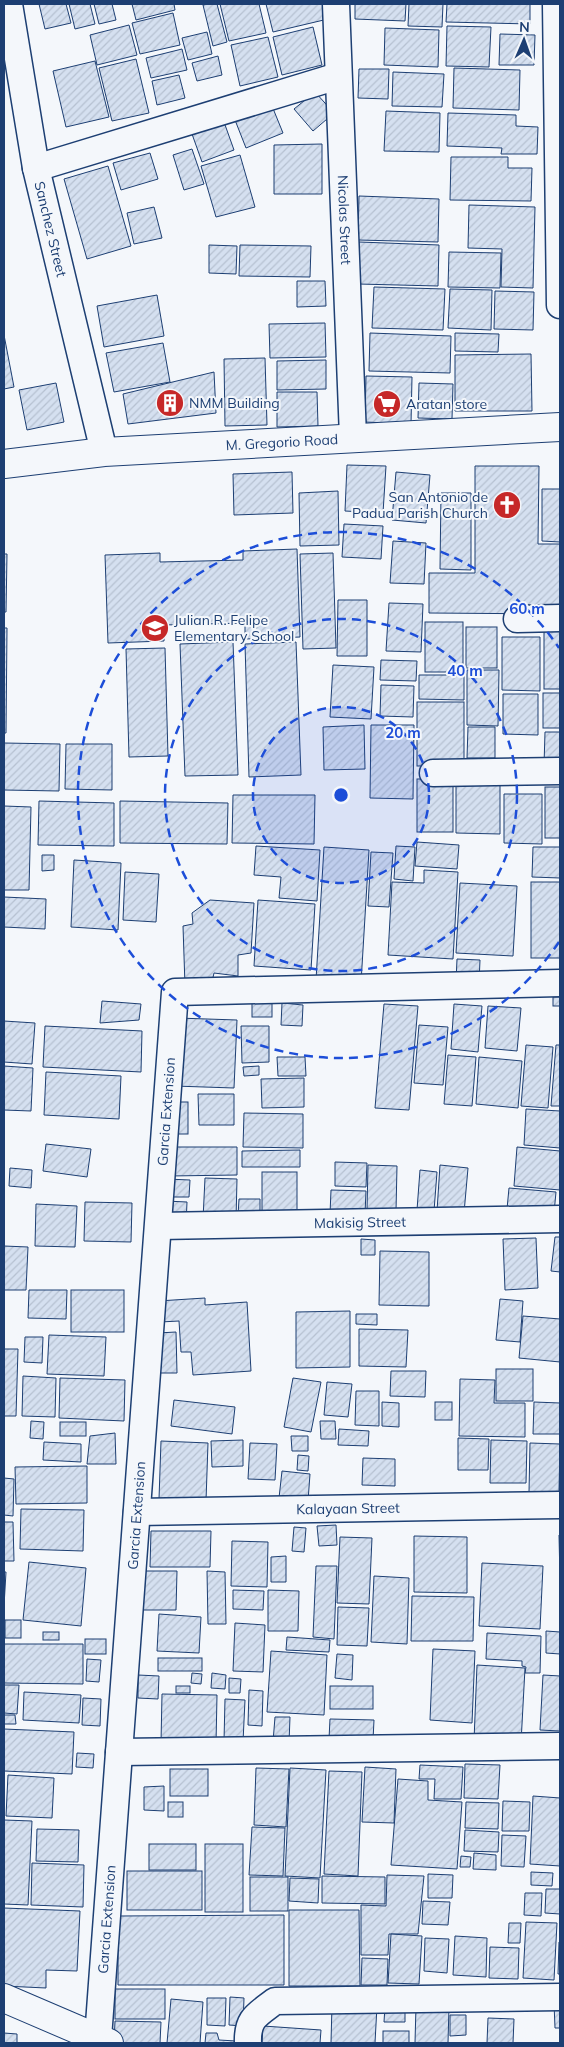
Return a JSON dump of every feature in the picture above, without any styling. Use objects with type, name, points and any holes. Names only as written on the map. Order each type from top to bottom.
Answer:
[{"type":"main road","name":"M. Gregorio Road","points":[[4,464],[104,452],[560,427]]},
{"type":"main road","points":[[4,1998],[104,2041]]},
{"type":"street","name":"Sanchez Street","points":[[8,4],[36,168],[104,452]]},
{"type":"street","name":"Nicolas Street","points":[[336,4],[353,437]]},
{"type":"street","points":[[556,4],[560,305]]},
{"type":"street","points":[[36,168],[338,76]]},
{"type":"street","points":[[517,619],[560,618]]},
{"type":"street","points":[[433,773],[560,771]]},
{"type":"street","name":"Garcia Extension","points":[[104,2041],[119,1752],[175,992],[560,983]]},
{"type":"street","name":"Makisig Street","points":[[159,1226],[560,1219]]},
{"type":"street","name":"Kalayaan Street","points":[[137,1512],[560,1505]]},
{"type":"street","points":[[119,1752],[560,1746]]},
{"type":"street","points":[[248,2043],[247,2028],[256,2016],[275,2001],[560,1997]]},
{"type":"building","points":[[39,4],[66,4],[71,23],[45,29]]},
{"type":"building","points":[[69,4],[90,4],[95,24],[75,29]]},
{"type":"building","points":[[94,4],[112,4],[116,20],[99,24]]},
{"type":"building","points":[[132,4],[174,4],[175,10],[136,20]]},
{"type":"building","points":[[217,4],[227,42],[213,46],[203,5]]},
{"type":"building","points":[[220,4],[259,4],[266,33],[229,41]]},
{"type":"building","points":[[266,4],[325,4],[328,19],[273,32]]},
{"type":"building","points":[[355,4],[406,4],[405,21],[355,19]]},
{"type":"building","points":[[409,4],[443,4],[442,27],[408,26]]},
{"type":"building","points":[[447,4],[530,4],[530,24],[446,22]]},
{"type":"building","points":[[173,13],[180,45],[140,54],[132,23]]},
{"type":"building","points":[[129,25],[137,55],[97,65],[90,35]]},
{"type":"building","points":[[447,26],[491,27],[489,67],[446,66]]},
{"type":"building","points":[[313,27],[322,65],[282,75],[273,37]]},
{"type":"building","points":[[385,28],[439,30],[438,67],[384,65]]},
{"type":"building","points":[[207,32],[212,54],[188,60],[182,38]]},
{"type":"building","points":[[500,34],[535,35],[534,65],[499,65]]},
{"type":"building","points":[[268,37],[278,77],[240,86],[231,45]]},
{"type":"building","points":[[182,49],[187,70],[151,78],[146,58]]},
{"type":"building","points":[[218,56],[222,75],[197,81],[192,63]]},
{"type":"building","points":[[136,59],[149,113],[112,121],[99,68]]},
{"type":"building","points":[[95,61],[109,117],[66,127],[53,71]]},
{"type":"building","points":[[454,68],[520,70],[519,110],[453,108]]},
{"type":"building","points":[[359,69],[389,69],[388,99],[358,98]]},
{"type":"building","points":[[393,72],[444,74],[442,107],[392,106]]},
{"type":"building","points":[[179,75],[185,98],[157,105],[152,81]]},
{"type":"building","points":[[315,92],[334,113],[313,131],[294,109]]},
{"type":"building","points":[[272,106],[283,133],[246,148],[235,120]]},
{"type":"building","points":[[386,111],[440,113],[439,152],[384,151]]},
{"type":"building","points":[[448,113],[516,115],[516,126],[538,127],[537,154],[501,154],[502,148],[447,146]]},
{"type":"building","points":[[224,122],[234,150],[202,162],[192,134]]},
{"type":"building","points":[[322,144],[322,194],[274,194],[274,145]]},
{"type":"building","points":[[192,149],[204,184],[184,190],[173,155]]},
{"type":"building","points":[[150,153],[158,179],[121,190],[113,163]]},
{"type":"building","points":[[240,155],[255,207],[216,217],[201,166]]},
{"type":"building","points":[[451,157],[508,157],[508,168],[532,168],[531,201],[450,200]]},
{"type":"building","points":[[108,166],[131,246],[87,259],[64,179]]},
{"type":"building","points":[[359,196],[439,199],[438,242],[358,240]]},
{"type":"building","points":[[469,205],[535,207],[533,288],[501,287],[502,249],[468,248]]},
{"type":"building","points":[[154,207],[162,238],[134,244],[127,213]]},
{"type":"building","points":[[359,242],[439,245],[438,286],[358,284]]},
{"type":"building","points":[[209,245],[237,246],[236,274],[209,273]]},
{"type":"building","points":[[240,245],[311,246],[310,277],[239,276]]},
{"type":"building","points":[[449,252],[501,253],[500,288],[448,287]]},
{"type":"building","points":[[297,281],[325,281],[326,306],[297,307]]},
{"type":"building","points":[[374,287],[445,289],[443,330],[372,328]]},
{"type":"building","points":[[450,289],[492,290],[491,330],[448,328]]},
{"type":"building","points":[[495,291],[534,292],[533,330],[494,329]]},
{"type":"building","points":[[157,295],[164,336],[104,347],[97,306]]},
{"type":"building","points":[[325,323],[326,357],[270,358],[269,324]]},
{"type":"building","points":[[370,333],[451,336],[450,373],[369,371]]},
{"type":"building","points":[[455,333],[499,334],[498,352],[455,351]]},
{"type":"building","points":[[4,335],[14,387],[4,389]]},
{"type":"building","points":[[163,343],[170,382],[114,392],[106,353]]},
{"type":"building","points":[[531,354],[532,411],[455,411],[455,355]]},
{"type":"building","points":[[265,358],[267,425],[225,426],[224,359]]},
{"type":"building","points":[[326,360],[326,389],[277,390],[277,361]]},
{"type":"building","name":"NMM Building","points":[[214,372],[216,413],[128,424],[123,394]]},
{"type":"building","points":[[366,376],[412,377],[411,424],[365,422]]},
{"type":"building","points":[[56,383],[64,422],[27,430],[19,390]]},
{"type":"building","points":[[419,383],[453,384],[452,419],[418,418]]},
{"type":"building","points":[[277,392],[317,392],[318,426],[277,427]]},
{"type":"building","points":[[347,465],[386,466],[383,513],[345,511]]},
{"type":"building","name":"San Antonio de Padua Parish Church","points":[[475,466],[539,466],[538,544],[560,544],[560,614],[429,613],[429,573],[475,573]]},
{"type":"building","points":[[292,472],[293,513],[234,515],[233,474]]},
{"type":"building","points":[[396,472],[430,475],[426,523],[392,520]]},
{"type":"building","points":[[542,489],[560,489],[560,542],[542,541]]},
{"type":"building","points":[[338,491],[339,545],[300,546],[299,493]]},
{"type":"building","points":[[441,493],[471,493],[471,570],[440,569]]},
{"type":"building","points":[[344,524],[383,526],[381,559],[342,557]]},
{"type":"building","points":[[393,541],[426,543],[424,584],[390,583]]},
{"type":"building","points":[[297,549],[300,637],[245,639],[245,623],[164,625],[164,641],[108,643],[105,555],[160,553],[160,562],[243,560],[243,551]]},
{"type":"building","points":[[333,553],[336,648],[303,649],[300,554]]},
{"type":"building","points":[[4,554],[7,554],[6,612],[4,612]]},
{"type":"building","points":[[338,600],[367,600],[367,656],[337,656]]},
{"type":"building","points":[[389,603],[423,604],[421,652],[386,651]]},
{"type":"building","points":[[425,622],[463,622],[463,672],[425,672]]},
{"type":"building","points":[[544,624],[560,624],[560,689],[544,689]]},
{"type":"building","points":[[466,627],[497,627],[497,668],[466,668]]},
{"type":"building","points":[[4,628],[7,628],[6,733],[4,733]]},
{"type":"building","points":[[502,637],[540,637],[540,691],[502,690]]},
{"type":"building","points":[[233,642],[238,775],[185,776],[180,644]]},
{"type":"building","points":[[296,642],[301,775],[249,777],[245,644]]},
{"type":"building","points":[[165,648],[168,756],[129,757],[126,649]]},
{"type":"building","points":[[381,660],[417,661],[416,681],[380,680]]},
{"type":"building","points":[[333,665],[374,667],[371,719],[330,717]]},
{"type":"building","points":[[467,670],[499,670],[498,726],[467,725]]},
{"type":"building","points":[[419,675],[464,675],[464,700],[419,699]]},
{"type":"building","points":[[381,685],[414,686],[413,717],[380,716]]},
{"type":"building","points":[[543,693],[560,693],[560,728],[543,728]]},
{"type":"building","points":[[503,694],[538,694],[538,735],[503,734]]},
{"type":"building","points":[[417,702],[464,702],[464,766],[417,766]]},
{"type":"building","points":[[364,725],[365,769],[324,770],[323,727]]},
{"type":"building","points":[[371,725],[414,725],[413,799],[370,798]]},
{"type":"building","points":[[468,727],[495,727],[495,758],[467,758]]},
{"type":"building","points":[[545,732],[560,732],[560,766],[544,766]]},
{"type":"building","points":[[4,743],[60,744],[59,791],[4,790]]},
{"type":"building","points":[[66,744],[112,744],[112,790],[65,789]]},
{"type":"building","points":[[456,778],[500,779],[500,834],[456,833]]},
{"type":"building","points":[[417,779],[453,779],[453,832],[417,832]]},
{"type":"building","points":[[545,787],[560,787],[560,838],[545,838]]},
{"type":"building","points":[[504,794],[542,794],[542,844],[504,843]]},
{"type":"building","points":[[233,795],[315,795],[314,844],[232,843]]},
{"type":"building","points":[[39,801],[114,803],[114,846],[38,845]]},
{"type":"building","points":[[120,801],[228,803],[227,844],[120,843]]},
{"type":"building","points":[[4,806],[31,807],[29,890],[4,890]]},
{"type":"building","points":[[417,842],[459,845],[457,869],[415,866]]},
{"type":"building","points":[[256,846],[320,850],[317,901],[279,898],[281,877],[254,875]]},
{"type":"building","points":[[396,846],[415,847],[413,881],[394,879]]},
{"type":"building","points":[[324,847],[369,850],[361,983],[316,980]]},
{"type":"building","points":[[533,847],[560,847],[560,878],[532,877]]},
{"type":"building","points":[[371,852],[393,853],[389,907],[368,906]]},
{"type":"building","points":[[42,855],[54,855],[54,870],[42,871]]},
{"type":"building","points":[[74,860],[121,863],[118,930],[71,927]]},
{"type":"building","points":[[424,870],[458,872],[453,959],[388,955],[392,882],[424,883]]},
{"type":"building","points":[[125,872],[159,874],[156,922],[123,920]]},
{"type":"building","points":[[531,882],[560,882],[560,958],[531,958]]},
{"type":"building","points":[[460,883],[517,886],[513,956],[456,953]]},
{"type":"building","points":[[4,897],[46,899],[45,929],[4,927]]},
{"type":"building","points":[[210,900],[254,903],[251,953],[238,955],[238,976],[214,973],[211,986],[185,986],[183,926],[193,924],[192,913]]},
{"type":"building","points":[[258,900],[315,904],[311,970],[254,966]]},
{"type":"building","points":[[457,959],[480,960],[479,983],[456,982]]},
{"type":"building","points":[[553,997],[560,997],[560,1006],[553,1006]]},
{"type":"building","points":[[102,1001],[141,1004],[139,1020],[100,1023]]},
{"type":"building","points":[[252,1002],[272,1002],[272,1017],[252,1017]]},
{"type":"building","points":[[282,1003],[303,1005],[302,1026],[281,1025]]},
{"type":"building","points":[[384,1004],[418,1006],[409,1110],[375,1108]]},
{"type":"building","points":[[454,1004],[482,1006],[478,1052],[451,1049]]},
{"type":"building","points":[[488,1006],[521,1008],[517,1051],[485,1048]]},
{"type":"building","points":[[177,1018],[237,1020],[234,1088],[174,1086]]},
{"type":"building","points":[[4,1021],[35,1023],[32,1064],[4,1062]]},
{"type":"building","points":[[419,1025],[448,1027],[443,1085],[414,1083]]},
{"type":"building","points":[[45,1026],[142,1031],[141,1072],[43,1067]]},
{"type":"building","points":[[241,1026],[269,1026],[269,1062],[242,1063]]},
{"type":"building","points":[[526,1045],[553,1047],[548,1108],[521,1106]]},
{"type":"building","points":[[556,1045],[560,1045],[560,1106],[551,1106]]},
{"type":"building","points":[[448,1055],[476,1057],[472,1106],[444,1104]]},
{"type":"building","points":[[277,1057],[305,1057],[306,1076],[278,1076]]},
{"type":"building","points":[[479,1057],[522,1061],[518,1108],[476,1104]]},
{"type":"building","points":[[4,1066],[33,1068],[31,1111],[4,1110]]},
{"type":"building","points":[[259,1066],[259,1075],[244,1076],[243,1067]]},
{"type":"building","points":[[46,1072],[121,1076],[119,1119],[44,1115]]},
{"type":"building","points":[[304,1078],[304,1107],[262,1108],[261,1079]]},
{"type":"building","points":[[198,1094],[234,1094],[234,1125],[199,1125]]},
{"type":"building","points":[[171,1102],[188,1102],[188,1134],[171,1134]]},
{"type":"building","points":[[526,1109],[560,1111],[560,1148],[524,1145]]},
{"type":"building","points":[[244,1113],[303,1114],[303,1148],[243,1147]]},
{"type":"building","points":[[46,1144],[91,1149],[87,1177],[43,1171]]},
{"type":"building","points":[[169,1147],[237,1147],[237,1175],[169,1176]]},
{"type":"building","points":[[517,1147],[560,1151],[560,1190],[514,1186]]},
{"type":"building","points":[[300,1150],[300,1167],[242,1167],[242,1151]]},
{"type":"building","points":[[335,1162],[367,1163],[366,1187],[335,1186]]},
{"type":"building","points":[[368,1165],[397,1166],[396,1211],[367,1210]]},
{"type":"building","points":[[440,1165],[468,1168],[464,1213],[437,1211]]},
{"type":"building","points":[[10,1168],[32,1170],[31,1188],[9,1186]]},
{"type":"building","points":[[420,1170],[437,1172],[434,1211],[417,1210]]},
{"type":"building","points":[[262,1172],[297,1172],[297,1216],[262,1216]]},
{"type":"building","points":[[205,1178],[237,1179],[236,1220],[203,1219]]},
{"type":"building","points":[[166,1179],[190,1180],[189,1197],[166,1197]]},
{"type":"building","points":[[509,1188],[556,1192],[554,1213],[507,1209]]},
{"type":"building","points":[[331,1190],[366,1191],[365,1214],[330,1214]]},
{"type":"building","points":[[239,1199],[260,1199],[260,1216],[238,1216]]},
{"type":"building","points":[[165,1201],[187,1202],[186,1225],[164,1223]]},
{"type":"building","points":[[85,1202],[132,1203],[131,1242],[84,1241]]},
{"type":"building","points":[[36,1204],[77,1206],[75,1247],[35,1246]]},
{"type":"building","points":[[555,1237],[560,1237],[560,1272],[551,1271]]},
{"type":"building","points":[[536,1238],[538,1288],[505,1290],[503,1239]]},
{"type":"building","points":[[361,1239],[375,1240],[375,1255],[361,1255]]},
{"type":"building","points":[[4,1246],[28,1247],[26,1290],[4,1290]]},
{"type":"building","points":[[380,1251],[429,1252],[429,1306],[379,1305]]},
{"type":"building","points":[[29,1290],[67,1290],[66,1319],[28,1318]]},
{"type":"building","points":[[71,1290],[124,1290],[124,1332],[71,1332]]},
{"type":"building","points":[[205,1298],[205,1305],[247,1302],[251,1371],[193,1375],[191,1352],[181,1352],[179,1321],[160,1322],[158,1301]]},
{"type":"building","points":[[500,1299],[523,1301],[520,1342],[496,1340]]},
{"type":"building","points":[[350,1311],[350,1367],[296,1368],[296,1312]]},
{"type":"building","points":[[356,1314],[377,1314],[377,1325],[356,1324]]},
{"type":"building","points":[[523,1316],[560,1319],[560,1362],[519,1358]]},
{"type":"building","points":[[359,1329],[408,1330],[406,1367],[359,1366]]},
{"type":"building","points":[[176,1332],[177,1373],[160,1373],[158,1333]]},
{"type":"building","points":[[49,1335],[106,1337],[104,1376],[47,1374]]},
{"type":"building","points":[[25,1337],[43,1337],[42,1363],[24,1362]]},
{"type":"building","points":[[4,1349],[18,1349],[16,1416],[4,1416]]},
{"type":"building","points":[[496,1369],[533,1369],[533,1401],[496,1401]]},
{"type":"building","points":[[391,1371],[426,1371],[425,1397],[390,1396]]},
{"type":"building","points":[[23,1376],[56,1378],[55,1417],[22,1416]]},
{"type":"building","points":[[60,1378],[125,1380],[124,1421],[59,1418]]},
{"type":"building","points":[[293,1378],[321,1382],[311,1432],[284,1427]]},
{"type":"building","points":[[460,1379],[495,1380],[494,1403],[525,1403],[525,1437],[459,1436]]},
{"type":"building","points":[[327,1382],[352,1384],[348,1417],[324,1415]]},
{"type":"building","points":[[356,1391],[379,1391],[379,1426],[355,1425]]},
{"type":"building","points":[[174,1400],[235,1407],[232,1434],[171,1426]]},
{"type":"building","points":[[382,1402],[399,1403],[399,1427],[382,1426]]},
{"type":"building","points":[[435,1402],[452,1402],[452,1420],[435,1420]]},
{"type":"building","points":[[534,1402],[560,1403],[560,1434],[533,1434]]},
{"type":"building","points":[[31,1421],[44,1422],[43,1439],[30,1438]]},
{"type":"building","points":[[320,1421],[335,1421],[336,1439],[321,1439]]},
{"type":"building","points":[[60,1422],[86,1422],[86,1436],[60,1436]]},
{"type":"building","points":[[339,1429],[369,1431],[368,1446],[338,1445]]},
{"type":"building","points":[[115,1433],[116,1464],[87,1464],[90,1436]]},
{"type":"building","points":[[291,1436],[308,1436],[308,1451],[292,1451]]},
{"type":"building","points":[[458,1438],[489,1439],[488,1470],[458,1470]]},
{"type":"building","points":[[243,1440],[243,1466],[212,1467],[211,1441]]},
{"type":"building","points":[[491,1440],[527,1441],[526,1483],[490,1483]]},
{"type":"building","points":[[161,1441],[208,1443],[206,1501],[159,1499]]},
{"type":"building","points":[[44,1442],[81,1444],[81,1462],[43,1460]]},
{"type":"building","points":[[250,1443],[277,1444],[275,1480],[248,1479]]},
{"type":"building","points":[[530,1443],[560,1444],[559,1492],[529,1492]]},
{"type":"building","points":[[298,1455],[309,1456],[308,1471],[297,1470]]},
{"type":"building","points":[[363,1458],[395,1459],[395,1486],[362,1485]]},
{"type":"building","points":[[87,1466],[87,1503],[16,1504],[15,1467]]},
{"type":"building","points":[[282,1471],[310,1474],[308,1501],[279,1498]]},
{"type":"building","points":[[4,1478],[14,1479],[13,1516],[4,1515]]},
{"type":"building","points":[[21,1509],[84,1510],[83,1551],[20,1549]]},
{"type":"building","points":[[4,1522],[13,1522],[14,1561],[4,1561]]},
{"type":"building","points":[[336,1525],[337,1545],[319,1546],[317,1526]]},
{"type":"building","points":[[294,1527],[306,1528],[304,1552],[292,1551]]},
{"type":"building","points":[[151,1531],[211,1531],[210,1567],[150,1567]]},
{"type":"building","points":[[559,1535],[560,1535],[560,1580]]},
{"type":"building","points":[[414,1536],[467,1537],[467,1593],[414,1592]]},
{"type":"building","points":[[340,1537],[372,1538],[369,1604],[337,1603]]},
{"type":"building","points":[[232,1541],[268,1542],[267,1587],[231,1586]]},
{"type":"building","points":[[286,1556],[286,1582],[271,1582],[271,1557]]},
{"type":"building","points":[[29,1562],[86,1568],[81,1626],[23,1620]]},
{"type":"building","points":[[482,1563],[543,1566],[540,1629],[479,1626]]},
{"type":"building","points":[[316,1566],[337,1566],[334,1639],[313,1637]]},
{"type":"building","points":[[142,1571],[177,1571],[176,1610],[142,1610]]},
{"type":"building","points":[[207,1571],[225,1572],[226,1624],[208,1624]]},
{"type":"building","points":[[4,1572],[6,1572],[4,1606]]},
{"type":"building","points":[[374,1576],[409,1578],[407,1644],[371,1642]]},
{"type":"building","points":[[233,1590],[264,1591],[263,1610],[233,1609]]},
{"type":"building","points":[[268,1590],[299,1591],[298,1631],[268,1631]]},
{"type":"building","points":[[412,1596],[474,1597],[473,1641],[411,1641]]},
{"type":"building","points":[[338,1607],[369,1608],[367,1646],[337,1645]]},
{"type":"building","points":[[159,1614],[201,1617],[199,1653],[157,1651]]},
{"type":"building","points":[[5,1620],[21,1620],[21,1638],[5,1638]]},
{"type":"building","points":[[235,1623],[265,1625],[263,1672],[233,1671]]},
{"type":"building","points":[[546,1631],[560,1632],[560,1654],[546,1653]]},
{"type":"building","points":[[43,1632],[59,1632],[59,1640],[43,1640]]},
{"type":"building","points":[[487,1633],[541,1636],[540,1673],[525,1673],[526,1667],[522,1666],[522,1661],[486,1659]]},
{"type":"building","points":[[287,1637],[330,1640],[329,1652],[286,1650]]},
{"type":"building","points":[[85,1639],[106,1639],[106,1654],[85,1654]]},
{"type":"building","points":[[4,1644],[83,1644],[83,1684],[4,1683]]},
{"type":"building","points":[[433,1649],[475,1651],[472,1723],[430,1720]]},
{"type":"building","points":[[271,1651],[327,1655],[324,1715],[267,1712]]},
{"type":"building","points":[[337,1654],[353,1655],[352,1680],[335,1678]]},
{"type":"building","points":[[158,1658],[202,1658],[202,1671],[158,1671]]},
{"type":"building","points":[[87,1659],[101,1660],[99,1682],[86,1681]]},
{"type":"building","points":[[477,1665],[525,1668],[521,1743],[474,1741]]},
{"type":"building","points":[[192,1673],[202,1674],[201,1684],[191,1683]]},
{"type":"building","points":[[212,1673],[226,1675],[225,1689],[211,1688]]},
{"type":"building","points":[[138,1675],[159,1676],[158,1699],[138,1698]]},
{"type":"building","points":[[543,1675],[560,1676],[560,1731],[540,1730]]},
{"type":"building","points":[[229,1678],[241,1679],[240,1693],[229,1693]]},
{"type":"building","points":[[4,1685],[19,1685],[17,1714],[4,1713]]},
{"type":"building","points":[[176,1686],[190,1686],[190,1693],[176,1693]]},
{"type":"building","points":[[330,1686],[373,1686],[373,1709],[330,1709]]},
{"type":"building","points":[[249,1690],[263,1691],[262,1726],[248,1725]]},
{"type":"building","points":[[24,1692],[81,1695],[79,1723],[23,1720]]},
{"type":"building","points":[[162,1694],[217,1695],[216,1744],[161,1743]]},
{"type":"building","points":[[83,1698],[101,1699],[100,1726],[82,1725]]},
{"type":"building","points":[[225,1699],[245,1700],[243,1742],[224,1741]]},
{"type":"building","points":[[4,1715],[15,1715],[16,1724],[4,1724]]},
{"type":"building","points":[[275,1717],[290,1717],[289,1743],[273,1742]]},
{"type":"building","points":[[330,1719],[374,1720],[373,1740],[329,1739]]},
{"type":"building","points":[[4,1729],[74,1732],[72,1774],[4,1771]]},
{"type":"building","points":[[77,1753],[94,1754],[93,1768],[76,1767]]},
{"type":"building","points":[[465,1764],[500,1765],[498,1799],[464,1798]]},
{"type":"building","points":[[420,1765],[463,1767],[461,1799],[434,1799],[435,1779],[419,1779]]},
{"type":"building","points":[[365,1767],[396,1769],[394,1823],[362,1822]]},
{"type":"building","points":[[256,1768],[289,1769],[286,1827],[254,1825]]},
{"type":"building","points":[[290,1768],[326,1770],[320,1878],[285,1876]]},
{"type":"building","points":[[170,1769],[208,1769],[208,1796],[170,1796]]},
{"type":"building","points":[[329,1771],[362,1772],[358,1876],[324,1874]]},
{"type":"building","points":[[8,1775],[54,1778],[52,1818],[6,1816]]},
{"type":"building","points":[[398,1779],[428,1781],[428,1800],[462,1802],[457,1869],[391,1865]]},
{"type":"building","points":[[164,1786],[164,1811],[144,1810],[144,1787]]},
{"type":"building","points":[[533,1796],[560,1798],[560,1866],[530,1864]]},
{"type":"building","points":[[503,1801],[530,1802],[529,1831],[502,1831]]},
{"type":"building","points":[[168,1802],[183,1802],[183,1817],[168,1817]]},
{"type":"building","points":[[466,1802],[499,1803],[498,1829],[465,1828]]},
{"type":"building","points":[[4,1820],[32,1821],[28,1905],[4,1904]]},
{"type":"building","points":[[252,1827],[285,1828],[283,1876],[249,1875]]},
{"type":"building","points":[[37,1829],[79,1830],[78,1862],[36,1861]]},
{"type":"building","points":[[465,1830],[499,1832],[498,1852],[464,1851]]},
{"type":"building","points":[[502,1835],[526,1836],[524,1867],[501,1866]]},
{"type":"building","points":[[149,1844],[196,1844],[196,1870],[149,1870]]},
{"type":"building","points":[[205,1844],[243,1844],[243,1912],[205,1912]]},
{"type":"building","points":[[474,1853],[496,1855],[496,1870],[473,1869]]},
{"type":"building","points":[[461,1856],[471,1857],[470,1867],[460,1867]]},
{"type":"building","points":[[32,1863],[84,1865],[83,1907],[31,1905]]},
{"type":"building","points":[[127,1871],[202,1871],[202,1910],[127,1910]]},
{"type":"building","points":[[531,1872],[553,1873],[552,1886],[531,1885]]},
{"type":"building","points":[[428,1874],[453,1875],[452,1898],[428,1898]]},
{"type":"building","points":[[387,1875],[424,1876],[418,1934],[389,1934],[388,1955],[361,1955],[361,1905],[386,1906]]},
{"type":"building","points":[[322,1876],[385,1877],[385,1904],[322,1903]]},
{"type":"building","points":[[250,1877],[288,1877],[288,1911],[250,1911]]},
{"type":"building","points":[[290,1878],[319,1879],[318,1903],[289,1901]]},
{"type":"building","points":[[546,1889],[560,1889],[560,1914],[545,1913]]},
{"type":"building","points":[[525,1893],[542,1893],[541,1916],[524,1915]]},
{"type":"building","points":[[423,1901],[450,1902],[448,1925],[422,1924]]},
{"type":"building","points":[[4,1908],[80,1911],[77,1971],[46,1970],[46,1988],[4,1986]]},
{"type":"building","points":[[289,1910],[359,1910],[360,1986],[289,1986]]},
{"type":"building","points":[[284,1915],[284,1985],[118,1985],[118,1916]]},
{"type":"building","points":[[526,1922],[557,1923],[554,1980],[523,1978]]},
{"type":"building","points":[[509,1923],[521,1923],[520,1943],[508,1943]]},
{"type":"building","points":[[391,1934],[422,1936],[419,1984],[388,1983]]},
{"type":"building","points":[[455,1936],[487,1938],[486,1977],[453,1975]]},
{"type":"building","points":[[425,1938],[449,1939],[447,1973],[424,1971]]},
{"type":"building","points":[[559,1942],[560,1974],[558,1974]]},
{"type":"building","points":[[490,1947],[519,1948],[518,1979],[489,1978]]},
{"type":"building","points":[[362,1958],[388,1959],[387,1985],[361,1985]]},
{"type":"building","points":[[115,1989],[165,1989],[165,2019],[115,2019]]},
{"type":"building","points":[[230,1997],[244,1998],[243,2026],[229,2025]]},
{"type":"building","points":[[207,1998],[226,1998],[225,2026],[207,2025]]},
{"type":"building","points":[[171,1999],[203,2002],[200,2043],[167,2043]]},
{"type":"building","points":[[554,2003],[560,2003],[560,2028],[555,2028]]},
{"type":"building","points":[[332,2004],[377,2006],[375,2043],[331,2043]]},
{"type":"building","points":[[385,2006],[405,2006],[405,2022],[384,2022]]},
{"type":"building","points":[[416,2006],[449,2007],[448,2043],[415,2043]]},
{"type":"building","points":[[450,2015],[466,2015],[466,2035],[450,2036]]},
{"type":"building","points":[[488,2018],[514,2019],[513,2043],[487,2043]]},
{"type":"building","points":[[115,2021],[161,2022],[160,2043],[114,2043]]},
{"type":"building","points":[[263,2026],[321,2030],[320,2043],[262,2043]]},
{"type":"building","points":[[383,2031],[409,2031],[409,2043],[383,2043]]},
{"type":"building","points":[[4,2033],[17,2034],[17,2043],[4,2043]]},
{"type":"building","points":[[206,2033],[217,2033],[219,2040],[236,2041],[236,2043],[205,2043]]},
{"type":"place","name":"NMM Building","points":[[170,403]]},
{"type":"place","name":"Aratan store","points":[[387,404]]},
{"type":"place","name":"San Antonio de Padua Parish Church","points":[[507,505]]},
{"type":"place","name":"Julian R. Felipe Elementary School","points":[[155,628]]}]
